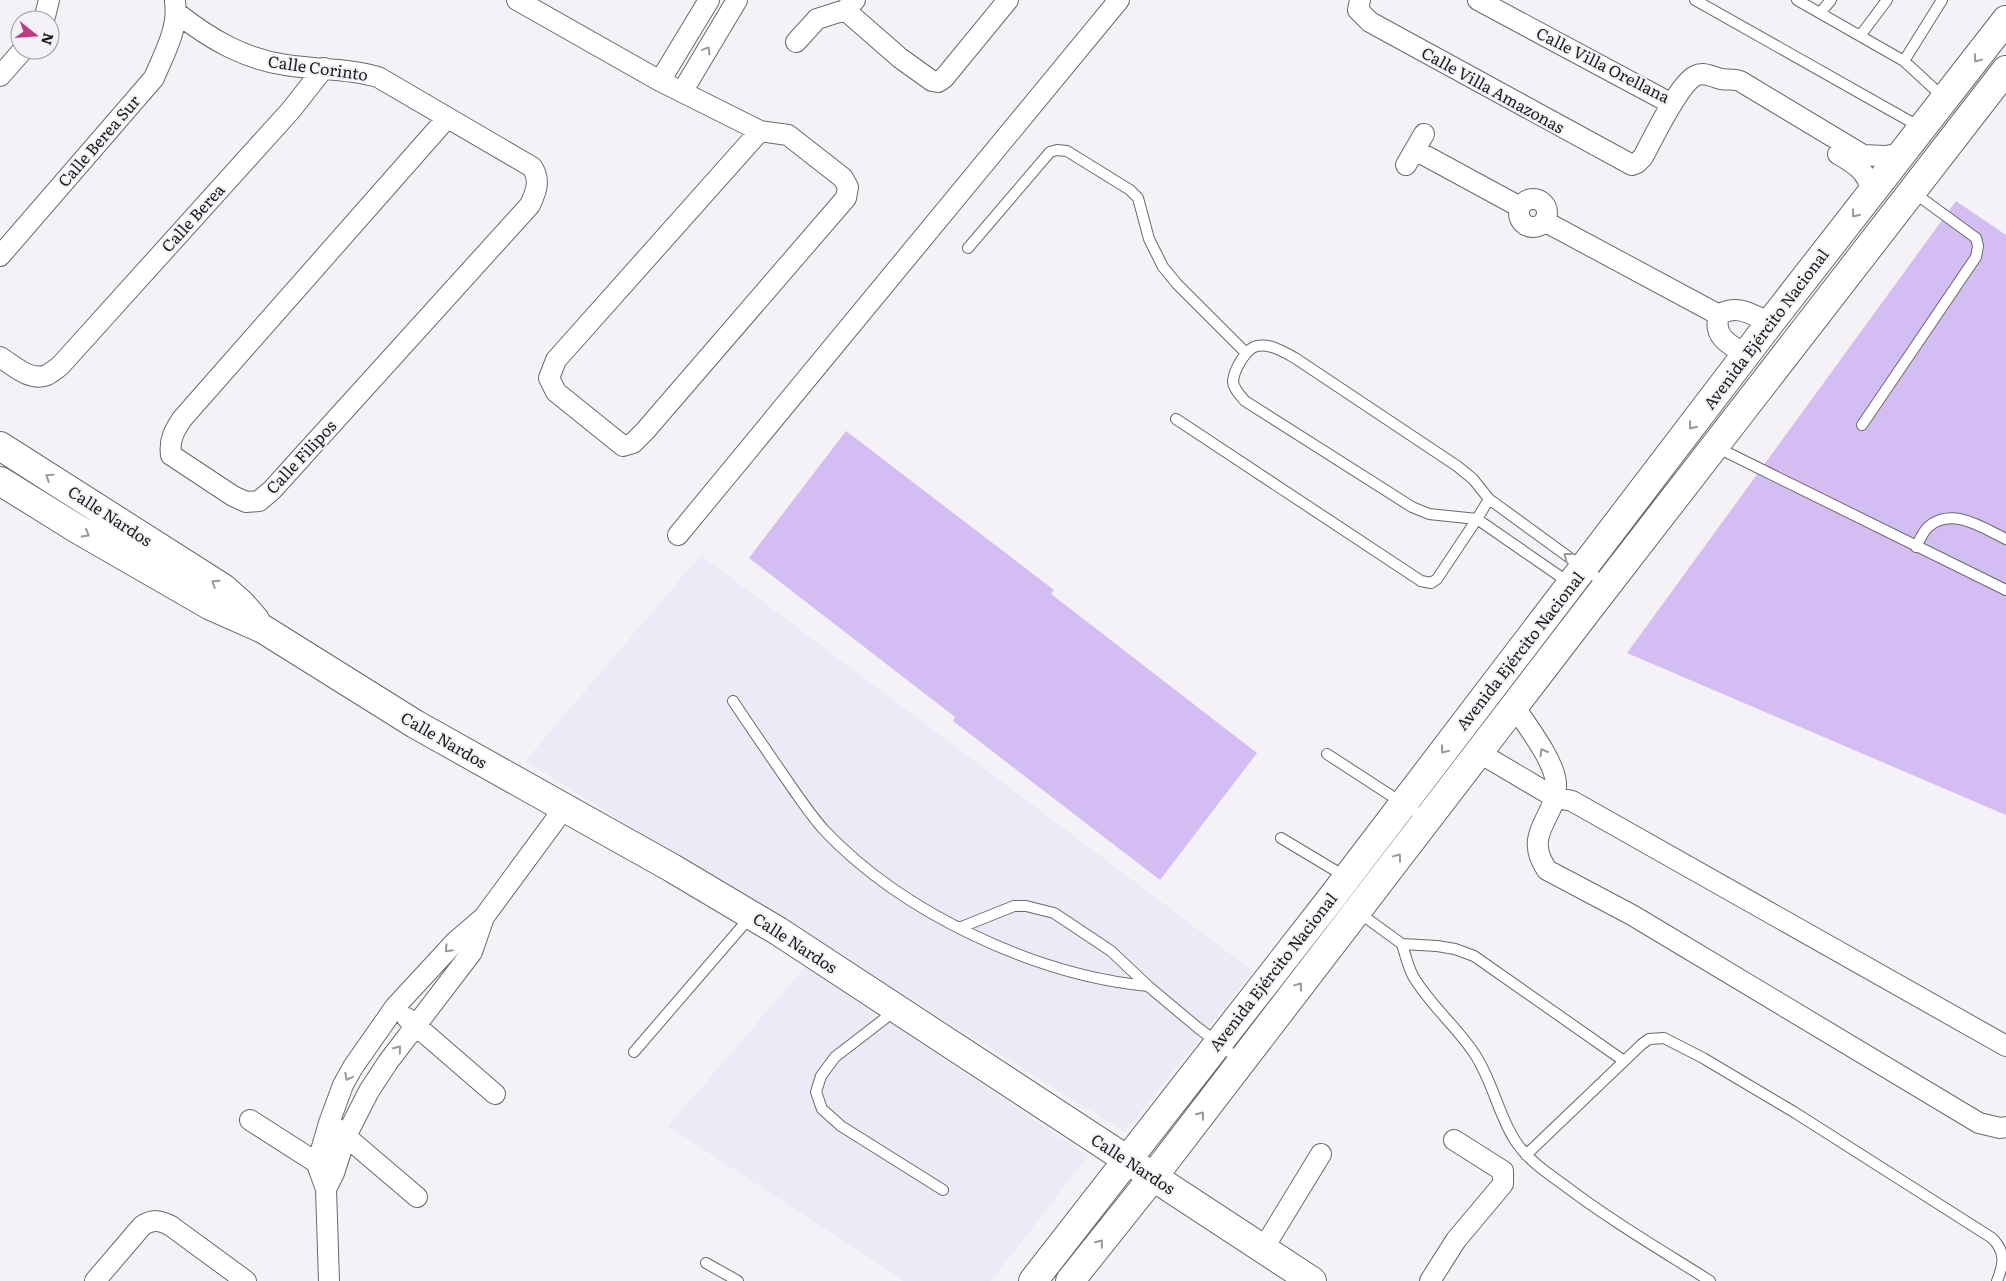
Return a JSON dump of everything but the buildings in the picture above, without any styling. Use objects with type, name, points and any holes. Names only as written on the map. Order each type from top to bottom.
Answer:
[{"type":"main road","name":"Avenida Ejército Nacional","points":[[1047,1276],[1127,1161],[1218,1043],[1352,894],[1427,819],[1514,706],[1587,588],[1747,355],[2006,20]]},
{"type":"main road","name":"Avenida Ejército Nacional","points":[[1070,1281],[1242,1061],[1352,894],[1403,804],[1587,588],[1715,447],[2006,70]]},
{"type":"main road","name":"Calle Nardos","points":[[0,446],[223,588],[241,604],[263,629]]},
{"type":"main road","name":"Calle Nardos","points":[[0,481],[211,606],[263,629],[415,724],[565,807],[752,915],[1312,1281]]},
{"type":"street","points":[[516,0],[660,81],[760,131],[788,135],[843,178],[848,188],[846,198],[645,431],[633,443],[623,446],[556,392],[549,378],[556,360],[760,131]]},
{"type":"street","points":[[660,81],[709,0]]},
{"type":"street","points":[[682,92],[737,0]]},
{"type":"street","points":[[796,42],[817,18],[850,5],[900,58],[932,82],[938,82],[944,78],[1008,0]]},
{"type":"street","points":[[678,535],[1119,0]]},
{"type":"street","name":"Calle Villa Orellana","points":[[1478,0],[1672,104],[1684,87],[1695,76],[1711,75],[1720,79],[1740,81],[1767,103],[1860,160],[1872,192]]},
{"type":"street","name":"Calle Villa Amazonas","points":[[1359,5],[1370,22],[1632,165],[1643,157],[1672,104]]},
{"type":"street","name":"Calle Corinto","points":[[176,7],[199,31],[226,47],[256,59],[286,65],[357,71],[378,77],[532,167],[537,174],[537,184]]},
{"type":"street","name":"Calle Berea Sur","points":[[0,256],[154,78],[168,45],[176,7]]},
{"type":"street","points":[[0,76],[15,60]]},
{"type":"street","name":"Calle Berea","points":[[0,357],[24,373],[35,377],[46,376],[60,366],[291,110],[324,68]]},
{"type":"street","name":"Calle Filipos","points":[[447,118],[182,419],[170,443],[171,455],[233,496],[246,502],[259,501],[272,490],[530,205],[537,184]]},
{"type":"street","points":[[1415,150],[1520,207],[1528,200],[1539,201],[1546,210],[1544,221],[1719,315]]},
{"type":"street","name":"Calle Villa Orellana","points":[[1860,160],[1903,153]]},
{"type":"street","points":[[1719,315],[1728,310],[1742,310],[1770,324]]},
{"type":"street","points":[[1719,315],[1718,333],[1728,344],[1747,355]]},
{"type":"street","points":[[1514,706],[1546,755],[1556,782],[1554,797],[1537,840],[1540,859],[1552,874],[1632,915],[1979,1123],[2000,1128],[2006,1127]]},
{"type":"street","points":[[1478,752],[1554,797],[1572,801],[2006,1046]]},
{"type":"street","points":[[329,1281],[325,1175],[328,1123],[343,1085],[353,1067],[395,1007],[456,941],[484,917],[565,807]]},
{"type":"street","points":[[325,1175],[369,1091],[388,1062],[472,952],[484,917]]},
{"type":"street","points":[[395,1007],[495,1094]]},
{"type":"street","points":[[250,1120],[325,1175]]},
{"type":"street","points":[[328,1123],[417,1196]]},
{"type":"street","points":[[1430,1281],[1456,1240],[1503,1184],[1503,1171],[1454,1140]]},
{"type":"street","points":[[1263,1248],[1321,1154]]},
{"type":"street","points":[[95,1281],[142,1226],[150,1221],[160,1221],[171,1226],[246,1281]]},
{"type":"lane","points":[[1695,0],[1923,129]]},
{"type":"lane","points":[[1797,0],[1904,61],[1946,99]]},
{"type":"lane","points":[[1820,13],[1831,0]]},
{"type":"lane","points":[[1860,36],[1887,0]]},
{"type":"lane","points":[[1904,61],[1942,0]]},
{"type":"lane","points":[[968,248],[1050,152],[1057,150],[1067,151],[1130,190],[1138,198],[1149,239],[1163,267],[1177,284],[1246,352]]},
{"type":"lane","points":[[1862,425],[1976,257],[1978,246],[1976,238],[1912,192]]},
{"type":"lane","points":[[1256,346],[1268,346],[1295,358],[1457,466],[1474,479],[1488,499],[1587,588],[1477,519],[1429,514],[1412,507],[1245,401],[1237,392],[1233,382],[1236,371],[1246,352],[1256,346]]},
{"type":"lane","points":[[1176,419],[1421,580],[1431,583],[1437,579],[1488,499]]},
{"type":"lane","points":[[1715,447],[2006,590]]},
{"type":"lane","points":[[1916,547],[1928,527],[1942,519],[1966,520],[2006,539]]},
{"type":"lane","points":[[733,701],[824,830],[878,878],[912,902],[959,928],[1011,951],[1100,979],[1148,986]]},
{"type":"lane","points":[[1327,754],[1427,819]]},
{"type":"lane","points":[[1281,838],[1352,894],[1402,944],[1412,974],[1423,992],[1474,1052],[1493,1088],[1507,1125],[1526,1155],[1543,1170],[1602,1212],[1710,1281]]},
{"type":"lane","points":[[959,928],[1014,906],[1040,908],[1054,913],[1111,951],[1148,986],[1242,1061]]},
{"type":"lane","points":[[634,1052],[752,915]]},
{"type":"lane","points":[[1402,944],[1437,946],[1455,949],[1474,956],[1624,1061]]},
{"type":"lane","points":[[897,1009],[835,1056],[821,1076],[816,1092],[822,1108],[841,1126],[943,1190]]},
{"type":"lane","points":[[1526,1155],[1649,1039],[1664,1038],[1737,1077],[1992,1238],[2003,1250],[2004,1258],[1997,1281]]},
{"type":"lane","points":[[706,1263],[738,1281]]},
{"type":"shaded area","points":[[1956,201],[2006,235],[2006,815],[1627,653]]},
{"type":"shaded area","points":[[846,431],[1054,590],[1051,594],[1257,753],[1160,880],[953,721],[955,717],[749,558]]},
{"type":"shaded area","points":[[701,555],[1253,971],[1125,1132],[525,761]]},
{"type":"shaded area","points":[[806,966],[1088,1156],[991,1281],[904,1281],[668,1126]]}]
